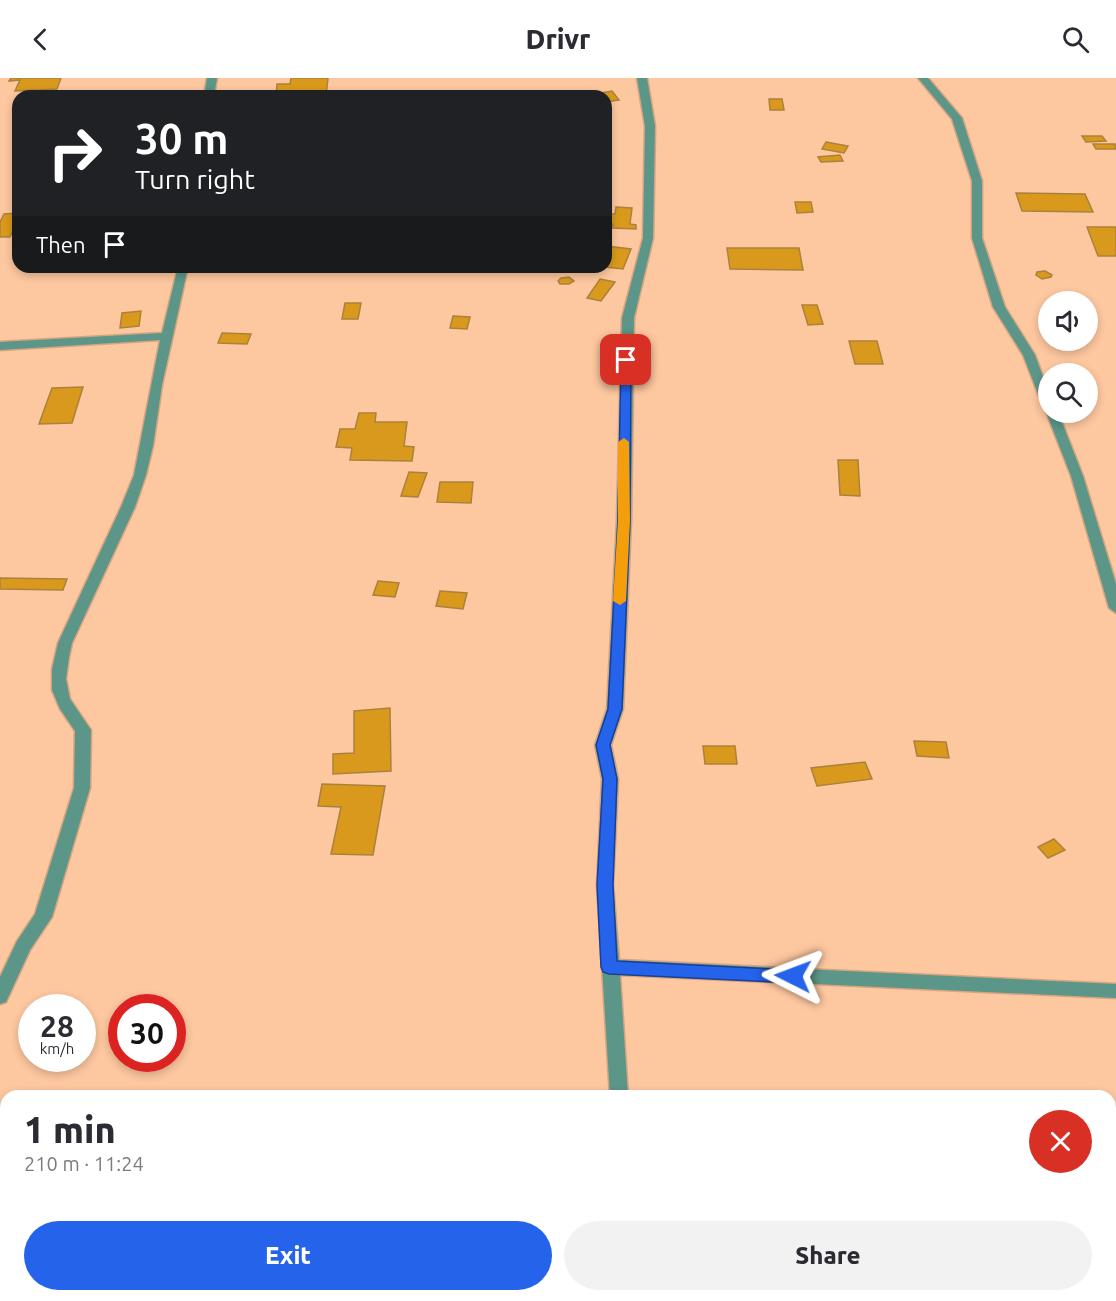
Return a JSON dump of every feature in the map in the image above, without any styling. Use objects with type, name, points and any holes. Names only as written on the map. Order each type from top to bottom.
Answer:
[{"type":"street","points":[[619,1090],[605,885],[610,779],[603,745],[615,709],[624,520],[628,318],[648,238],[650,126],[642,78]]},
{"type":"street","points":[[923,78],[957,118],[977,181],[977,238],[980,248],[999,307],[1029,355],[1038,378]]},
{"type":"street","points":[[0,997],[23,946],[43,917],[82,788],[83,730],[66,712],[59,691],[59,664],[65,643],[129,507],[140,475],[147,446],[156,385],[182,273]]},
{"type":"street","points":[[0,346],[169,336]]},
{"type":"street","points":[[1056,423],[1077,476],[1116,608]]},
{"type":"street","points":[[609,967],[1116,991]]},
{"type":"building","points":[[11,78],[61,78],[57,89],[15,90],[20,80],[9,81]]},
{"type":"building","points":[[291,78],[328,78],[327,90],[276,90],[277,84],[290,84]]},
{"type":"building","points":[[612,91],[619,100],[612,101]]},
{"type":"building","points":[[769,99],[782,99],[784,110],[770,110]]},
{"type":"building","points":[[1082,136],[1102,136],[1106,141],[1086,142]]},
{"type":"building","points":[[826,142],[848,146],[844,153],[822,149]]},
{"type":"building","points":[[1093,144],[1115,144],[1116,149],[1096,149]]},
{"type":"building","points":[[840,155],[843,161],[821,162],[818,157]]},
{"type":"building","points":[[1016,193],[1085,194],[1093,212],[1022,211]]},
{"type":"building","points":[[795,202],[811,202],[813,212],[797,213]]},
{"type":"building","points":[[616,207],[632,208],[630,224],[636,225],[636,229],[612,228],[612,214],[615,214]]},
{"type":"building","points":[[12,213],[10,237],[0,237],[0,222],[4,214]]},
{"type":"building","points":[[1087,227],[1116,227],[1116,256],[1098,256]]},
{"type":"building","points":[[612,247],[631,249],[623,269],[612,268]]},
{"type":"building","points":[[727,248],[799,248],[803,270],[730,269]]},
{"type":"building","points":[[1045,271],[1052,275],[1051,277],[1042,279],[1036,275],[1037,272]]},
{"type":"building","points":[[569,277],[574,281],[569,284],[560,284],[558,281],[561,278]]},
{"type":"building","points":[[600,279],[615,282],[601,301],[587,298]]},
{"type":"building","points":[[345,303],[361,303],[358,319],[342,319]]},
{"type":"building","points":[[802,305],[817,305],[823,324],[808,325]]},
{"type":"building","points":[[141,311],[139,326],[120,328],[122,313]]},
{"type":"building","points":[[453,316],[470,317],[467,329],[450,328]]},
{"type":"building","points":[[222,333],[251,334],[247,344],[218,343]]},
{"type":"building","points":[[849,341],[877,341],[883,364],[855,364]]},
{"type":"building","points":[[83,387],[72,423],[39,424],[52,388]]},
{"type":"building","points":[[359,413],[376,413],[375,422],[407,422],[404,446],[414,447],[412,461],[350,460],[352,448],[336,447],[340,429],[355,429]]},
{"type":"building","points":[[838,460],[858,460],[860,496],[840,495]]},
{"type":"building","points":[[409,472],[427,473],[418,497],[401,496]]},
{"type":"building","points":[[440,482],[473,482],[471,503],[437,502]]},
{"type":"building","points":[[0,578],[67,579],[63,590],[0,589]]},
{"type":"building","points":[[378,581],[399,583],[395,597],[373,595]]},
{"type":"building","points":[[440,591],[467,593],[463,609],[436,606]]},
{"type":"building","points":[[390,708],[391,771],[333,774],[333,754],[354,753],[354,711]]},
{"type":"building","points":[[914,741],[946,742],[949,758],[917,756]]},
{"type":"building","points":[[703,746],[735,746],[737,764],[705,764]]},
{"type":"building","points":[[865,762],[872,779],[817,786],[811,768]]},
{"type":"building","points":[[322,784],[385,786],[373,855],[331,854],[341,807],[318,806]]},
{"type":"building","points":[[1054,839],[1065,850],[1048,858],[1038,847]]},
{"type":"slow traffic","points":[[620,601],[624,520],[624,442]]},
{"type":"route","points":[[626,360],[623,454],[624,520],[615,709],[603,745],[610,779],[605,885],[609,967],[793,976]]}]
